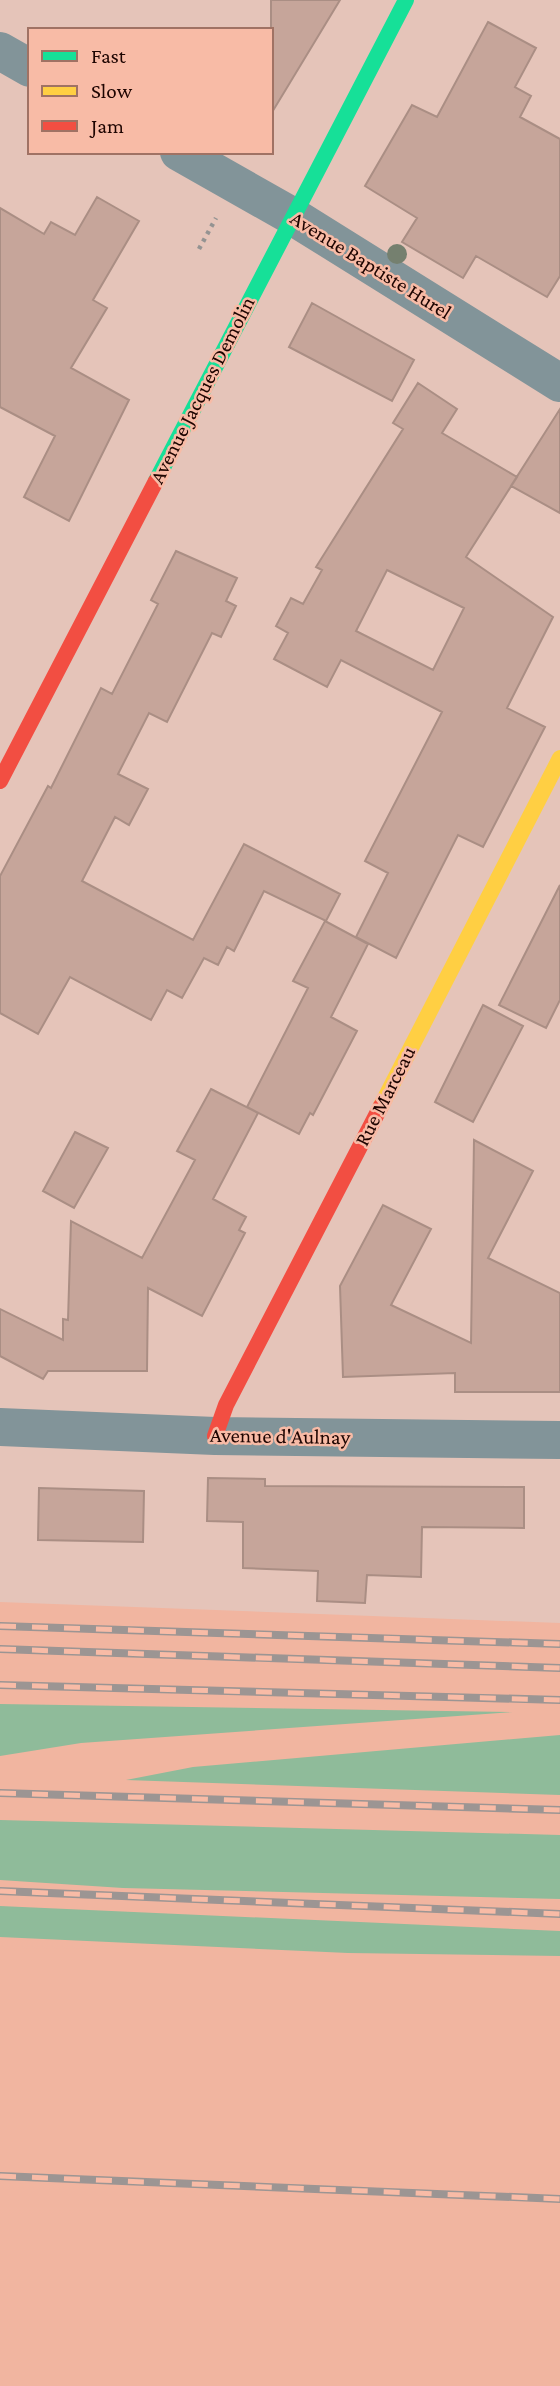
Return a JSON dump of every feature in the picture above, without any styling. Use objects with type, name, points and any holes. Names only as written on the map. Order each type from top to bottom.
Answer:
[{"type":"street","name":"Avenue Jacques Demolin","points":[[0,781],[406,0]]},
{"type":"street","points":[[0,51],[28,67]]},
{"type":"street","name":"Avenue Baptiste Hurel","points":[[183,154],[292,216],[560,383]]},
{"type":"street","name":"Rue Marceau","points":[[215,1436],[226,1405],[560,758]]},
{"type":"street","name":"Avenue d'Aulnay","points":[[0,1427],[215,1436],[560,1440]]},
{"type":"shaded area","points":[[0,1602],[560,1623],[560,2386],[0,2386]]},
{"type":"green space","points":[[0,1704],[513,1712],[81,1743],[0,1756]]},
{"type":"green space","points":[[560,1735],[560,1795],[126,1780],[193,1767]]},
{"type":"green space","points":[[0,1820],[560,1835],[560,1899],[123,1888],[0,1880]]},
{"type":"green space","points":[[0,1906],[560,1931],[560,1956],[348,1953],[0,1937]]},
{"type":"building","points":[[271,0],[340,0],[273,111],[273,28]]},
{"type":"building","points":[[488,22],[536,48],[515,87],[531,96],[520,117],[560,139],[560,276],[547,297],[476,256],[463,278],[402,242],[417,218],[365,186],[412,105],[437,117]]},
{"type":"building","points":[[97,197],[139,221],[93,300],[107,308],[71,368],[129,400],[69,521],[24,497],[55,436],[0,407],[0,208],[44,234],[51,222],[75,235]]},
{"type":"building","points":[[312,303],[414,360],[392,401],[289,347]]},
{"type":"building","points":[[418,383],[457,409],[442,433],[517,477],[466,557],[553,617],[507,708],[545,727],[483,847],[458,835],[396,958],[356,937],[388,873],[365,861],[442,712],[341,660],[327,687],[274,659],[288,633],[276,626],[291,598],[303,604],[322,570],[316,567],[403,429],[393,423]],"holes":[[[387,570],[464,608],[433,670],[356,631]]]},
{"type":"building","points":[[560,409],[560,513],[511,486]]},
{"type":"building","points":[[176,551],[237,578],[226,601],[236,606],[221,637],[212,633],[167,722],[149,713],[118,774],[148,789],[129,825],[115,817],[82,881],[193,940],[244,844],[340,894],[326,921],[264,891],[234,951],[227,947],[218,965],[204,958],[182,998],[167,990],[151,1020],[70,977],[38,1034],[0,1013],[0,876],[48,786],[51,788],[101,688],[112,694],[158,604],[151,600]]},
{"type":"building","points":[[560,885],[560,1000],[546,1028],[499,1005]]},
{"type":"building","points":[[325,921],[368,944],[331,1017],[357,1031],[313,1115],[310,1113],[299,1134],[247,1107],[308,988],[293,981]]},
{"type":"building","points":[[483,1005],[523,1026],[473,1122],[435,1102]]},
{"type":"building","points":[[211,1089],[258,1113],[213,1199],[246,1217],[239,1230],[245,1233],[202,1316],[148,1288],[147,1371],[48,1371],[43,1379],[0,1356],[0,1309],[63,1340],[63,1319],[68,1320],[71,1221],[142,1258],[195,1160],[177,1151]]},
{"type":"building","points":[[75,1132],[108,1148],[74,1208],[43,1191]]},
{"type":"building","points":[[474,1140],[533,1171],[488,1258],[560,1293],[560,1392],[455,1392],[455,1373],[343,1377],[340,1286],[383,1205],[431,1229],[391,1305],[471,1343]]},
{"type":"building","points":[[208,1478],[265,1479],[265,1486],[524,1487],[524,1528],[422,1527],[421,1577],[367,1575],[365,1603],[317,1601],[318,1571],[243,1568],[243,1522],[207,1521]]},
{"type":"building","points":[[39,1488],[144,1491],[143,1542],[38,1540]]},
{"type":"railway","points":[[0,1626],[560,1644]]},
{"type":"railway","points":[[0,1649],[560,1668]]},
{"type":"railway","points":[[0,1685],[560,1700]]},
{"type":"railway","points":[[0,1793],[560,1810]]},
{"type":"railway","points":[[0,1891],[560,1914]]},
{"type":"railway","points":[[0,2176],[560,2199]]},
{"type":"traffic: fast","points":[[156,481],[406,0]]},
{"type":"traffic: slow","points":[[381,1106],[560,758]]},
{"type":"traffic: jam","points":[[0,781],[156,481]]},
{"type":"traffic: jam","points":[[215,1436],[226,1405],[381,1106]]}]
